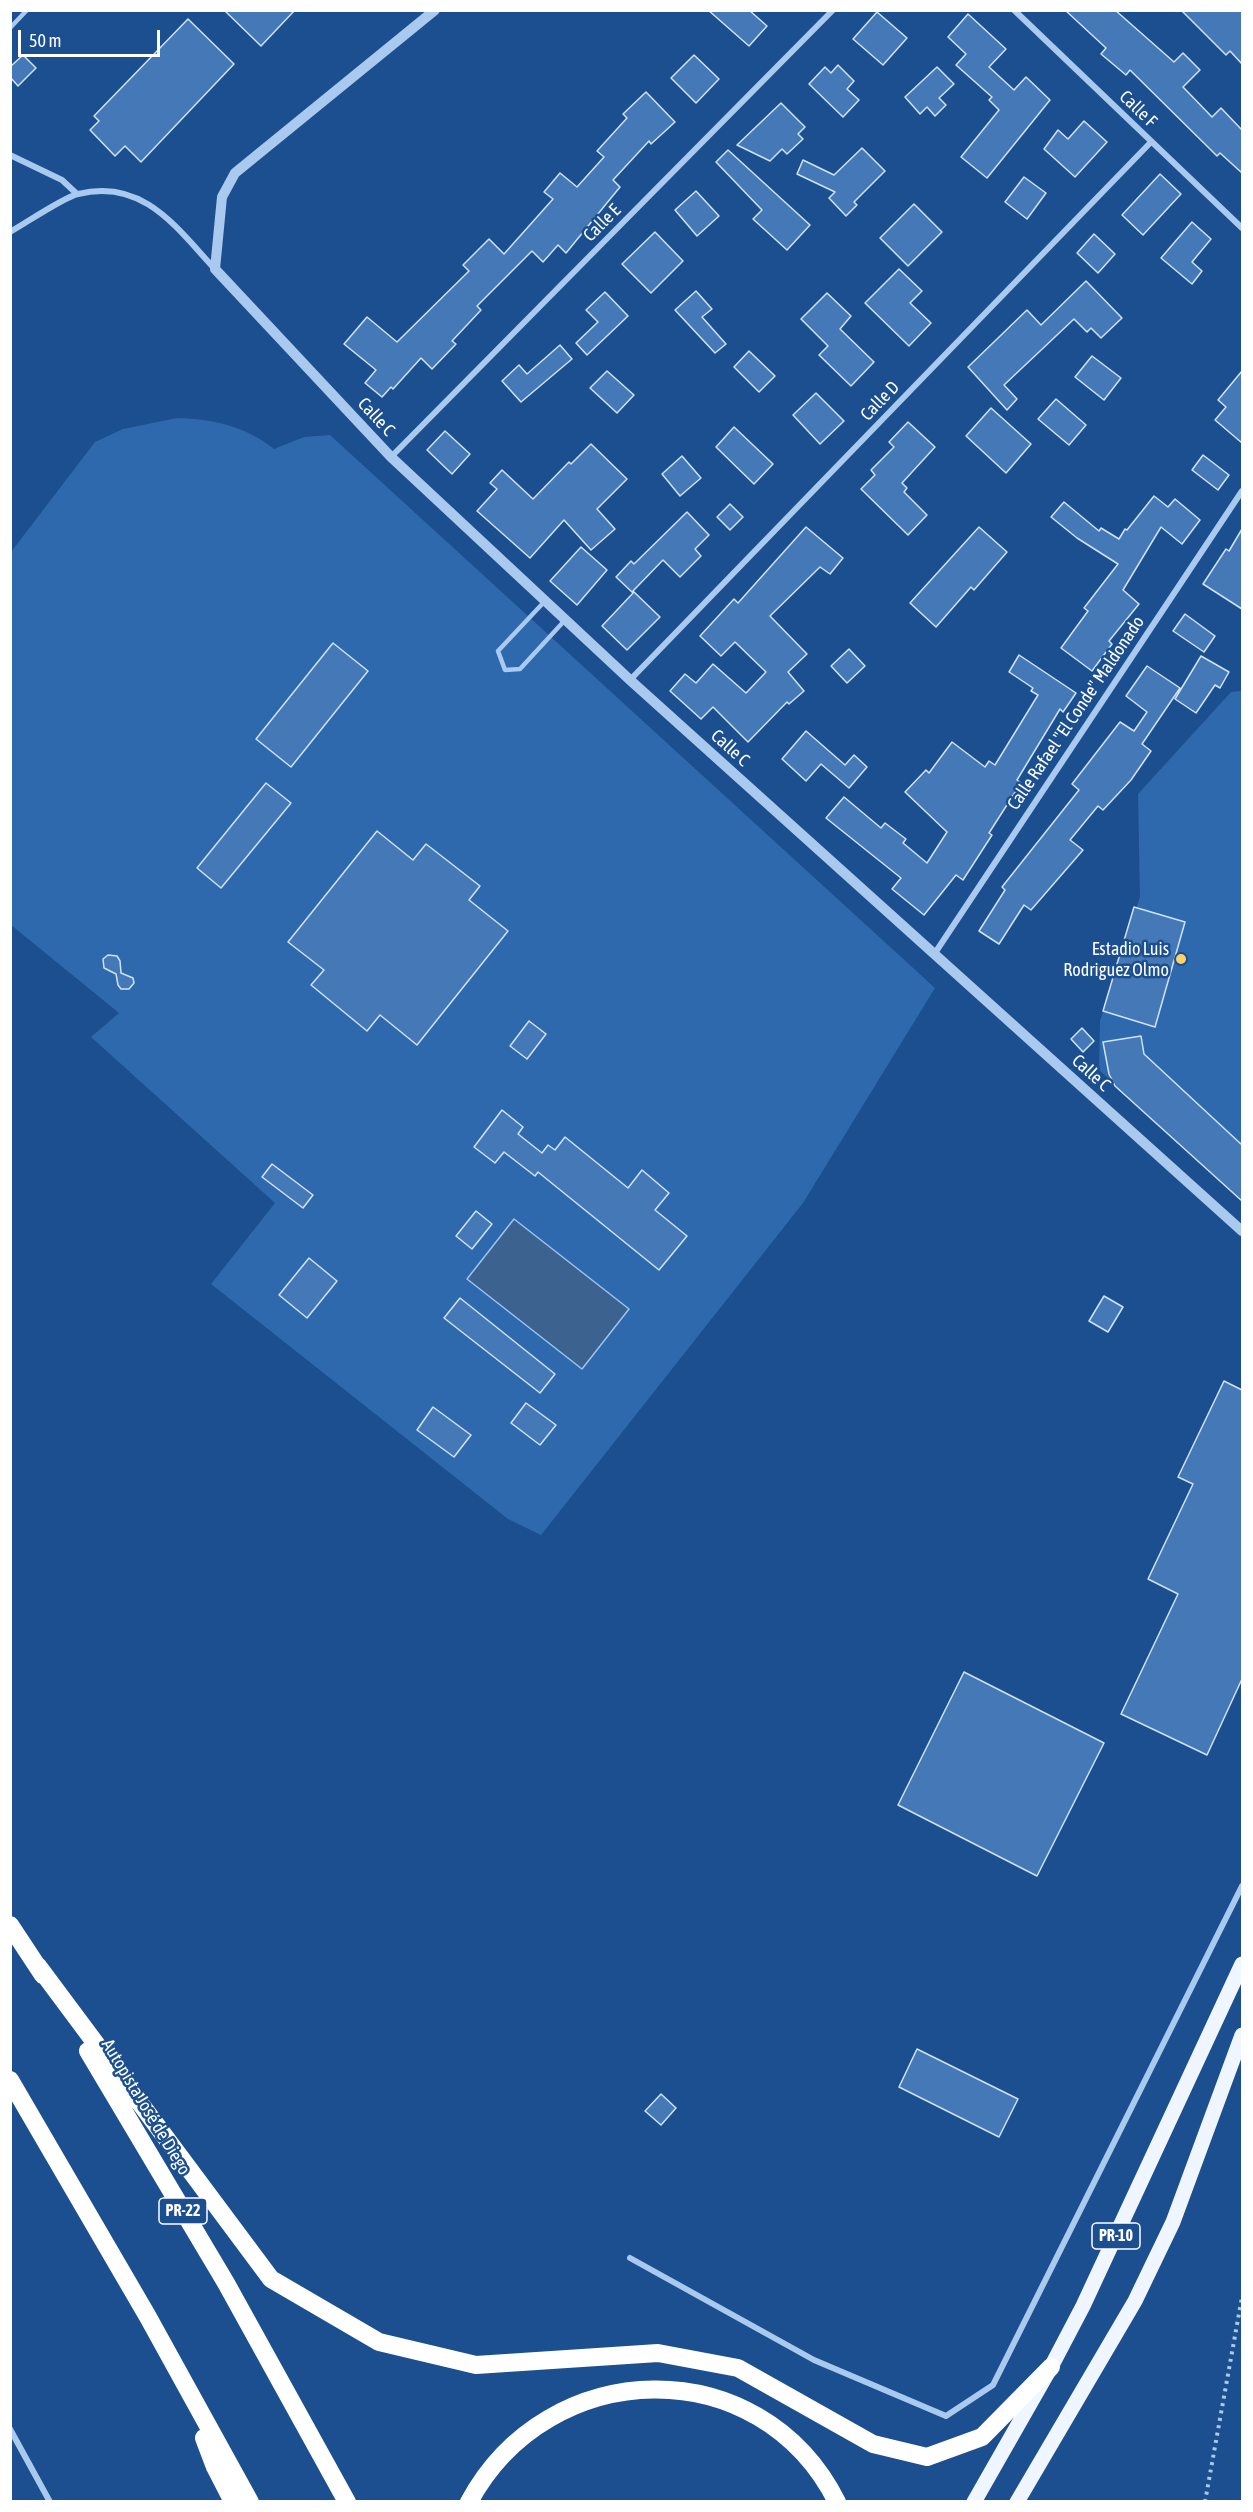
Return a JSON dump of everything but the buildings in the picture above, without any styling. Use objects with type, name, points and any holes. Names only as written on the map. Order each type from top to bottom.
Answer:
[{"type":"highway","name":"Autopista José de Diego","points":[[10,1924],[38,1966],[226,2283],[347,2502]]},
{"type":"highway","points":[[38,1966],[271,2279],[379,2342],[476,2365],[658,2353],[738,2368],[873,2444],[927,2457],[982,2437],[1051,2367]]},
{"type":"highway","points":[[10,2079],[148,2317],[250,2502]]},
{"type":"highway","points":[[186,2388],[215,2467],[233,2502]]},
{"type":"highway","points":[[469,2502],[495,2463],[538,2423],[567,2407],[591,2399],[647,2388],[682,2390],[712,2397],[746,2409],[777,2428],[806,2456],[829,2486],[837,2502]]},
{"type":"main road","name":"PR-10","points":[[974,2502],[1083,2306],[1242,1964]]},
{"type":"main road","name":"PR-10","points":[[1017,2502],[1088,2385],[1145,2282],[1173,2222],[1242,2035]]},
{"type":"street","points":[[215,269],[222,197],[235,173],[435,10]]},
{"type":"street","name":"Calle E","points":[[391,457],[833,10]]},
{"type":"street","name":"Calle F","points":[[1014,10],[1242,228]]},
{"type":"street","name":"Calle D","points":[[630,680],[1151,142]]},
{"type":"street","points":[[10,155],[63,180],[76,194]]},
{"type":"street","points":[[10,232],[76,194],[106,191],[133,196],[161,211],[215,269]]},
{"type":"street","name":"Calle C","points":[[215,269],[391,457],[630,680],[1242,1231]]},
{"type":"street","name":"Calle Rafael \"El Conde\" Maldonado","points":[[935,953],[1242,491]]},
{"type":"street","points":[[630,2258],[814,2360],[946,2416],[993,2385],[1242,1886]]},
{"type":"street","points":[[10,2430],[50,2502]]},
{"type":"lane","points":[[10,28],[27,10]]},
{"type":"lane","points":[[545,601],[498,651],[505,670],[520,669],[566,620]]},
{"type":"path","points":[[1205,2502],[1242,2297]]},
{"type":"shaded area","points":[[177,418],[228,425],[252,435],[274,449],[304,437],[330,435],[935,988],[803,1203],[541,1535],[508,1519],[211,1284],[275,1203],[91,1037],[119,1013],[11,925],[11,552],[95,442],[123,429]]},
{"type":"shaded area","name":"Estadio Luis Rodriguez Olmo","points":[[1242,691],[1242,1201],[1099,1070],[1100,1021],[1140,897],[1138,794],[1231,692]]},
{"type":"shaded area","points":[[514,1219],[629,1309],[582,1369],[467,1279]]},
{"type":"place","name":"Estadio Luis Rodriguez Olmo","points":[[1181,959]]}]
